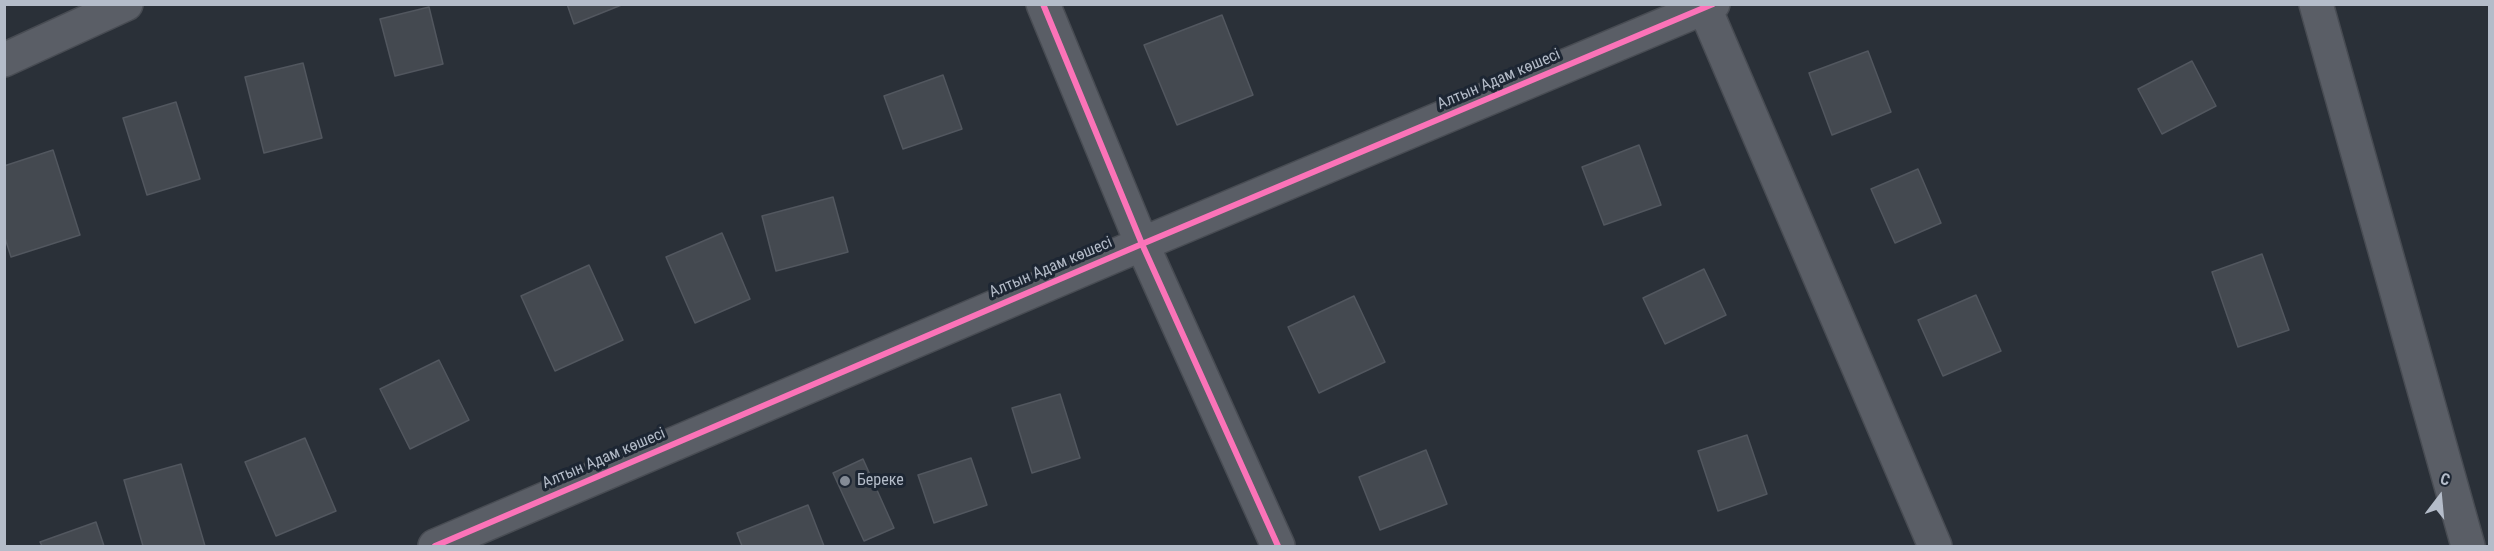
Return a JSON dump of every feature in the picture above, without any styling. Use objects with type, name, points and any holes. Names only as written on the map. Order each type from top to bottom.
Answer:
[{"type":"street","points":[[4,60],[126,4]]},
{"type":"street","points":[[1043,4],[1142,244],[1278,546]]},
{"type":"street","points":[[2316,4],[2468,546]]},
{"type":"street","points":[[1707,6],[1935,546]]},
{"type":"street","name":"Алтын Адам көшесі","points":[[435,546],[1707,6]]},
{"type":"building","points":[[567,4],[624,4],[574,24]]},
{"type":"building","points":[[429,7],[443,64],[395,76],[380,19]]},
{"type":"building","points":[[1222,15],[1253,95],[1177,125],[1144,45]]},
{"type":"building","points":[[1868,51],[1891,112],[1832,135],[1809,73]]},
{"type":"building","points":[[2192,61],[2216,106],[2162,134],[2138,89]]},
{"type":"building","points":[[303,63],[322,138],[264,153],[245,77]]},
{"type":"building","points":[[943,75],[962,129],[903,149],[884,96]]},
{"type":"building","points":[[176,102],[200,179],[147,195],[123,118]]},
{"type":"building","points":[[1639,145],[1661,205],[1604,225],[1582,167]]},
{"type":"building","points":[[53,150],[80,235],[11,257],[4,235],[4,166]]},
{"type":"building","points":[[1918,169],[1941,223],[1895,243],[1871,189]]},
{"type":"building","points":[[833,197],[848,252],[776,271],[762,216]]},
{"type":"building","points":[[722,233],[750,299],[695,323],[666,257]]},
{"type":"building","points":[[2262,254],[2289,330],[2238,347],[2212,272]]},
{"type":"building","points":[[589,265],[623,340],[555,371],[521,296]]},
{"type":"building","points":[[1704,269],[1726,315],[1665,344],[1643,298]]},
{"type":"building","points":[[1976,295],[2001,351],[1943,376],[1918,320]]},
{"type":"building","points":[[1354,296],[1385,362],[1319,393],[1288,327]]},
{"type":"building","points":[[439,360],[469,420],[410,449],[380,389]]},
{"type":"building","points":[[1060,394],[1080,458],[1032,473],[1012,408]]},
{"type":"building","points":[[1747,435],[1767,494],[1718,511],[1698,451]]},
{"type":"building","points":[[305,438],[336,511],[276,536],[245,462]]},
{"type":"building","points":[[1426,450],[1447,504],[1380,530],[1359,477]]},
{"type":"building","points":[[971,458],[987,505],[934,523],[918,475]]},
{"type":"building","points":[[863,459],[894,528],[864,541],[833,473]]},
{"type":"building","points":[[181,464],[205,546],[143,546],[124,480]]},
{"type":"building","points":[[808,505],[824,546],[742,546],[737,533]]},
{"type":"building","points":[[96,522],[104,546],[42,546],[40,542]]},
{"type":"cycle path","points":[[1043,4],[1142,244],[1278,546]]},
{"type":"cycle path","points":[[435,546],[1142,244],[1713,4]]},
{"type":"place","name":"Береке","points":[[845,481]]}]
